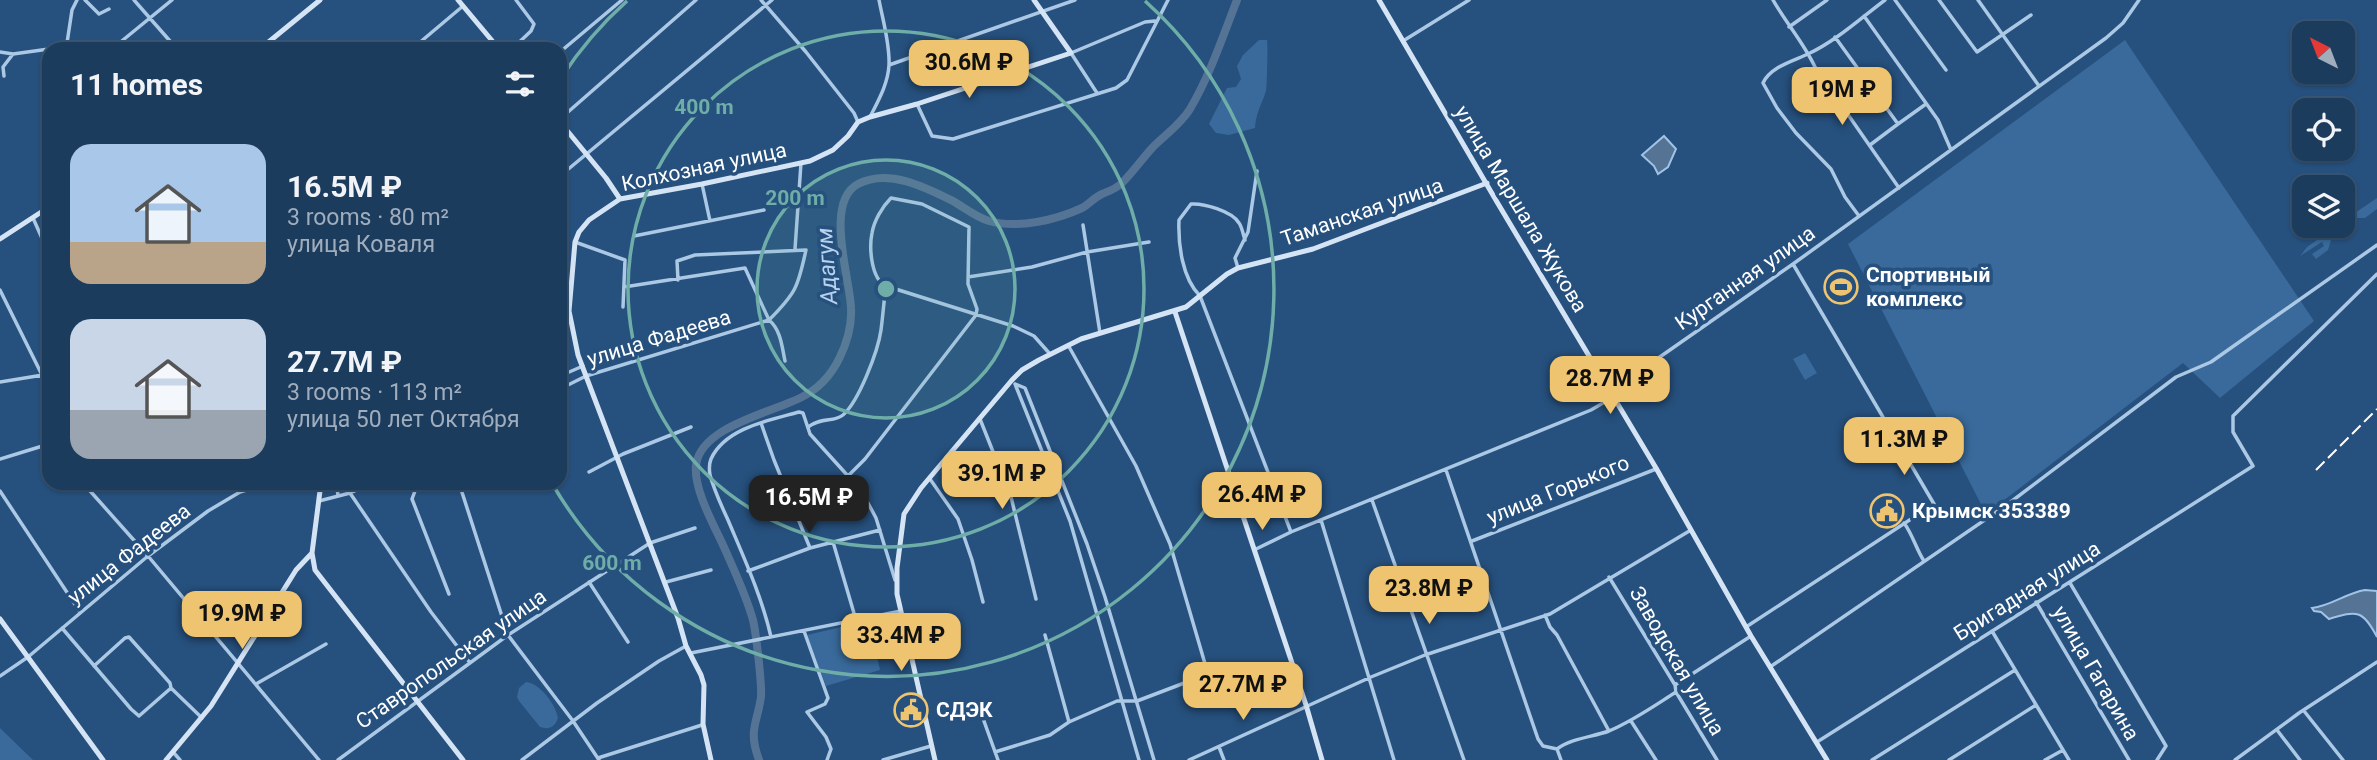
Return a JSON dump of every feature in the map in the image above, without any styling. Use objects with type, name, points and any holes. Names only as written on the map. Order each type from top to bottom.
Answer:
[{"type":"main road","points":[[269,42],[320,0]]},
{"type":"main road","points":[[458,0],[493,42]]},
{"type":"main road","points":[[858,122],[1071,52],[1034,0]]},
{"type":"main road","name":"улица Маршала Жукова","points":[[1379,0],[1656,468],[1751,636],[1826,758]]},
{"type":"main road","name":"Колхозная улица","points":[[575,242],[589,220],[620,199],[801,163],[833,150],[858,122]]},
{"type":"main road","points":[[567,130],[620,199]]},
{"type":"main road","name":"Таманская улица","points":[[935,760],[896,581],[904,514],[912,500],[1022,370],[1068,345],[1186,307],[1238,268],[1313,249],[1487,183]]},
{"type":"main road","points":[[0,240],[42,212]]},
{"type":"main road","points":[[575,242],[569,311],[573,335],[686,646],[704,685],[703,724],[711,760]]},
{"type":"main road","points":[[1175,312],[1322,760]]},
{"type":"main road","points":[[320,490],[312,553],[313,565],[318,575],[463,760]]},
{"type":"main road","points":[[166,760],[202,718],[296,570],[312,553]]},
{"type":"main road","points":[[0,619],[103,760]]},
{"type":"street","points":[[67,42],[72,10],[77,0]]},
{"type":"street","points":[[85,0],[99,13],[109,9]]},
{"type":"street","points":[[134,0],[171,42]]},
{"type":"street","points":[[121,42],[172,0]]},
{"type":"street","points":[[516,0],[534,24],[519,42]]},
{"type":"street","points":[[567,46],[622,0]]},
{"type":"street","points":[[567,115],[696,0]]},
{"type":"street","points":[[761,0],[806,52],[854,113],[858,122]]},
{"type":"street","points":[[567,170],[772,0]]},
{"type":"street","points":[[870,117],[885,87],[889,65],[879,0]]},
{"type":"street","points":[[889,65],[1075,0]]},
{"type":"street","points":[[917,104],[932,136],[953,139],[1116,88],[1127,80],[1168,0]]},
{"type":"street","points":[[1403,41],[1469,0]]},
{"type":"street","points":[[1773,0],[1815,67],[1899,188]]},
{"type":"street","points":[[1789,27],[1827,0]]},
{"type":"street","points":[[1859,216],[1845,197],[1831,169],[1796,133],[1763,83],[1766,77],[1786,63],[1809,54],[1885,0]]},
{"type":"street","points":[[1895,0],[1946,69]]},
{"type":"street","points":[[1939,0],[1977,52],[2031,15]]},
{"type":"street","points":[[1978,0],[2039,86]]},
{"type":"street","name":"Курганная улица","points":[[1254,550],[1291,532],[1591,410],[1624,382],[1793,264],[2106,38],[2123,23],[2139,0]]},
{"type":"street","points":[[420,42],[463,6]]},
{"type":"street","points":[[1864,16],[1938,120],[1951,150]]},
{"type":"street","points":[[1097,93],[1071,52],[1145,22],[1155,22]]},
{"type":"street","points":[[1835,37],[1898,124]]},
{"type":"street","points":[[0,52],[13,54],[42,50]]},
{"type":"street","points":[[4,76],[3,67],[13,54]]},
{"type":"street","points":[[1870,145],[1926,104]]},
{"type":"street","name":"Колхозная улица","points":[[795,249],[801,163]]},
{"type":"street","points":[[1238,268],[1235,258],[1248,232],[1257,171]]},
{"type":"street","points":[[702,184],[710,221]]},
{"type":"street","points":[[848,476],[865,459],[976,314],[977,309],[968,284],[969,227],[922,204],[891,198],[884,204],[872,234],[872,253],[876,277],[880,283],[886,286],[976,314],[1013,326],[1034,336],[1050,354]]},
{"type":"street","points":[[1245,240],[1239,223],[1224,212],[1191,204],[1179,220],[1187,276],[1200,296],[1291,532]]},
{"type":"street","points":[[634,236],[765,210]]},
{"type":"street","points":[[33,218],[42,238]]},
{"type":"street","points":[[1083,225],[1100,333]]},
{"type":"street","points":[[575,242],[625,260],[623,307]]},
{"type":"street","points":[[968,277],[1032,267],[1087,252],[1149,242]]},
{"type":"street","points":[[1770,667],[2008,504],[2176,377],[2211,362],[2377,244]]},
{"type":"street","points":[[678,280],[677,261],[695,255],[806,250],[798,284],[788,301],[769,320]]},
{"type":"street","points":[[1746,627],[1934,504],[1793,264]]},
{"type":"street","points":[[624,287],[744,268],[769,320],[775,325],[785,361]]},
{"type":"street","name":"Бригадная улица","points":[[1817,742],[2253,466],[2233,432],[2233,416],[2377,274]]},
{"type":"street","points":[[807,428],[823,419],[839,418],[849,409],[878,342],[886,286]]},
{"type":"street","points":[[0,290],[42,373]]},
{"type":"street","name":"улица Фадеева","points":[[567,386],[586,376],[769,320]]},
{"type":"street","points":[[995,752],[1050,735],[1069,722],[1117,701],[1137,701],[1208,674],[1170,544],[1136,466],[1068,345]]},
{"type":"street","name":"улица Фадеева","points":[[567,373],[583,366]]},
{"type":"street","points":[[0,382],[42,375]]},
{"type":"street","points":[[1013,382],[1025,388],[1087,544],[1154,760]]},
{"type":"street","points":[[1013,382],[1070,521],[1139,760]]},
{"type":"street","points":[[771,637],[766,615],[709,468],[710,460],[717,449],[728,439],[761,423],[803,413],[810,434],[868,503],[880,530],[896,581]]},
{"type":"street","points":[[980,419],[1012,496],[1036,599]]},
{"type":"street","points":[[761,423],[810,548]]},
{"type":"street","points":[[589,472],[691,427]]},
{"type":"street","points":[[0,459],[42,446]]},
{"type":"street","name":"улица Горького","points":[[1472,541],[1656,468]]},
{"type":"street","points":[[1446,470],[1538,739],[1543,746],[1558,749],[1609,731],[1676,692]]},
{"type":"street","points":[[930,479],[958,519],[983,602]]},
{"type":"street","points":[[89,490],[319,760]]},
{"type":"street","name":"улица Фадеева","points":[[0,676],[28,657],[148,556],[208,511],[247,490]]},
{"type":"street","points":[[337,490],[338,496]]},
{"type":"street","points":[[319,501],[357,490]]},
{"type":"street","points":[[415,490],[412,499],[449,594]]},
{"type":"street","points":[[461,490],[508,635],[598,759],[703,724]]},
{"type":"street","points":[[0,491],[80,612]]},
{"type":"street","points":[[350,493],[431,612],[470,663]]},
{"type":"street","points":[[1372,500],[1464,760]]},
{"type":"street","points":[[1321,520],[1394,760]]},
{"type":"street","points":[[1904,523],[1911,533],[1914,546],[1925,561]]},
{"type":"street","name":"Ставропольская улица","points":[[338,760],[508,635],[589,582],[650,543],[695,528]]},
{"type":"street","points":[[748,571],[810,548],[880,530]]},
{"type":"street","points":[[1189,760],[1370,677],[1425,655],[1545,615],[1691,530]]},
{"type":"street","points":[[833,541],[856,620]]},
{"type":"street","points":[[664,583],[711,570]]},
{"type":"street","name":"Заводская улица","points":[[1609,577],[1717,760]]},
{"type":"street","points":[[589,582],[628,642]]},
{"type":"street","points":[[2070,583],[2166,746],[2157,760]]},
{"type":"street","name":"улица Гагарина","points":[[2036,602],[2129,760]]},
{"type":"street","points":[[691,653],[901,611]]},
{"type":"street","points":[[1545,615],[1609,731]]},
{"type":"street","points":[[62,628],[139,716],[171,688]]},
{"type":"street","points":[[804,631],[828,698],[825,704],[807,712],[826,737],[831,749],[827,760]]},
{"type":"street","points":[[1992,631],[2069,760]]},
{"type":"street","points":[[1045,635],[1069,722]]},
{"type":"street","points":[[1675,685],[1751,636]]},
{"type":"street","points":[[94,666],[129,637],[170,683],[171,688],[202,718]]},
{"type":"street","points":[[256,684],[326,644]]},
{"type":"street","points":[[522,760],[659,661],[686,646]]},
{"type":"street","points":[[2239,759],[2377,662]]},
{"type":"street","points":[[1872,760],[2015,670]]},
{"type":"street","points":[[1949,760],[2036,705]]},
{"type":"street","points":[[980,710],[998,760]]},
{"type":"street","points":[[2304,711],[2343,760]]},
{"type":"street","points":[[1630,720],[1656,760]]},
{"type":"street","points":[[2277,730],[2300,760]]},
{"type":"street","points":[[883,760],[932,746]]},
{"type":"street","points":[[1219,747],[1224,760]]},
{"type":"street","points":[[1558,749],[1561,760]]},
{"type":"street","points":[[2045,760],[2063,750]]},
{"type":"street","points":[[173,752],[180,760]]},
{"type":"street","points":[[1819,760],[1826,758]]},
{"type":"shaded area","points":[[1259,40],[1267,40],[1267,82],[1255,128],[1229,135],[1216,133],[1209,124],[1227,88],[1236,87],[1241,79],[1237,66],[1243,55]]},
{"type":"shaded area","points":[[2125,40],[2314,321],[2220,398],[2183,363],[1986,514],[1848,244]]},
{"type":"shaded area","points":[[1664,136],[1676,149],[1668,167],[1658,174],[1642,155]]},
{"type":"shaded area","points":[[2377,198],[2377,209],[2365,218],[2355,220],[2355,213]]},
{"type":"shaded area","points":[[2320,238],[2333,238],[2328,250],[2316,259],[2312,254],[2324,246],[2322,242],[2300,256]]},
{"type":"shaded area","points":[[1805,353],[1817,373],[1805,380],[1793,359]]},
{"type":"shaded area","points":[[2365,590],[2377,591],[2377,637],[2368,622],[2358,614],[2329,619],[2312,608],[2326,605]]},
{"type":"shaded area","points":[[871,620],[881,636],[873,638],[880,670],[826,686],[807,635]]},
{"type":"shaded area","points":[[526,682],[542,690],[554,707],[558,718],[551,727],[540,727],[519,701],[519,688]]},
{"type":"shaded area","points":[[0,728],[33,760],[0,760]]},
{"type":"waterway","name":"Адагум","points":[[759,760],[754,727],[761,690],[753,620],[702,498],[696,465],[701,451],[724,430],[808,394],[824,381],[836,365],[847,341],[851,321],[841,242],[842,207],[848,193],[858,184],[870,180],[882,178],[906,181],[931,190],[984,219],[1012,224],[1049,219],[1082,208],[1099,195],[1120,185],[1186,114],[1210,69],[1237,0]]},
{"type":"railway","points":[[2316,470],[2377,409]]},
{"type":"place","name":"Спортивный комплекс","points":[[1841,287]]},
{"type":"place","name":"Крымск 353389","points":[[1887,511]]},
{"type":"place","name":"СДЭК","points":[[911,710]]}]
